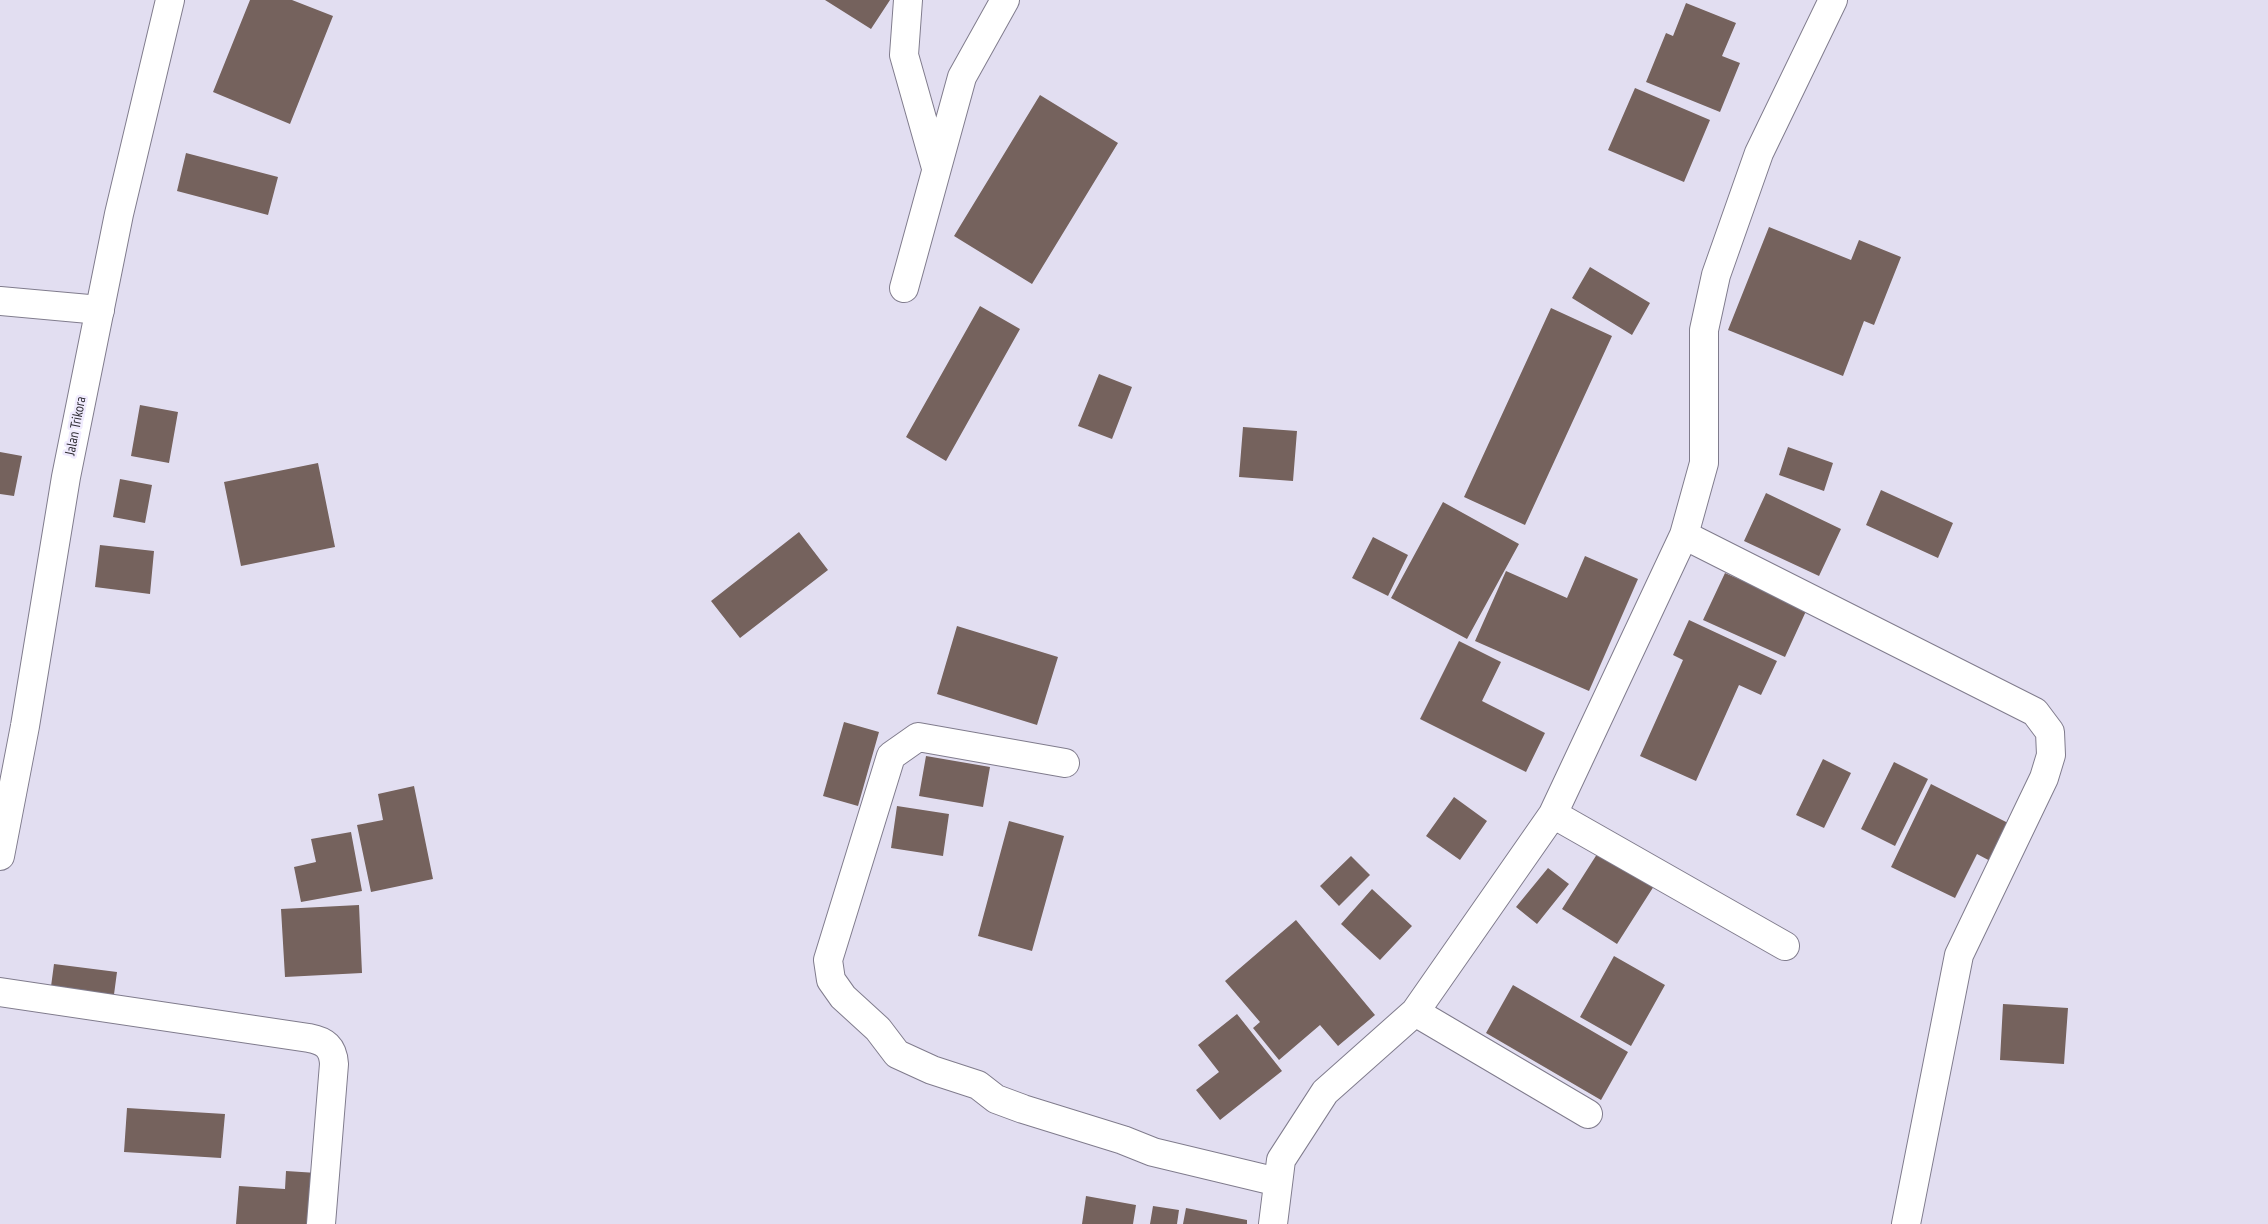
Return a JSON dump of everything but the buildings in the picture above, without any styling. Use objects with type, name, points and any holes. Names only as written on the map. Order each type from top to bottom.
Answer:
[{"type":"street","name":"Jalan Trikora","points":[[0,856],[25,726],[66,477],[119,214],[170,0]]},
{"type":"street","points":[[908,0],[904,55],[936,168]]},
{"type":"street","points":[[904,288],[962,77],[1005,0]]},
{"type":"street","points":[[1272,1224],[1281,1160],[1325,1092],[1415,1012],[1553,814],[1684,535],[1704,463],[1704,330],[1716,275],[1759,152],[1834,0]]},
{"type":"street","points":[[0,301],[100,310]]},
{"type":"street","points":[[1684,535],[2036,712],[2050,732],[2051,755],[2044,778],[1959,954],[1906,1224]]},
{"type":"street","points":[[1065,763],[918,737],[891,756],[828,960],[831,980],[843,997],[878,1030],[897,1054],[932,1070],[978,1084],[996,1099],[1123,1140],[1154,1152],[1278,1182]]},
{"type":"street","points":[[1553,814],[1785,946]]},
{"type":"street","points":[[0,992],[309,1038],[324,1043],[334,1054],[334,1064],[321,1224]]},
{"type":"street","points":[[1415,1012],[1588,1114]]}]
